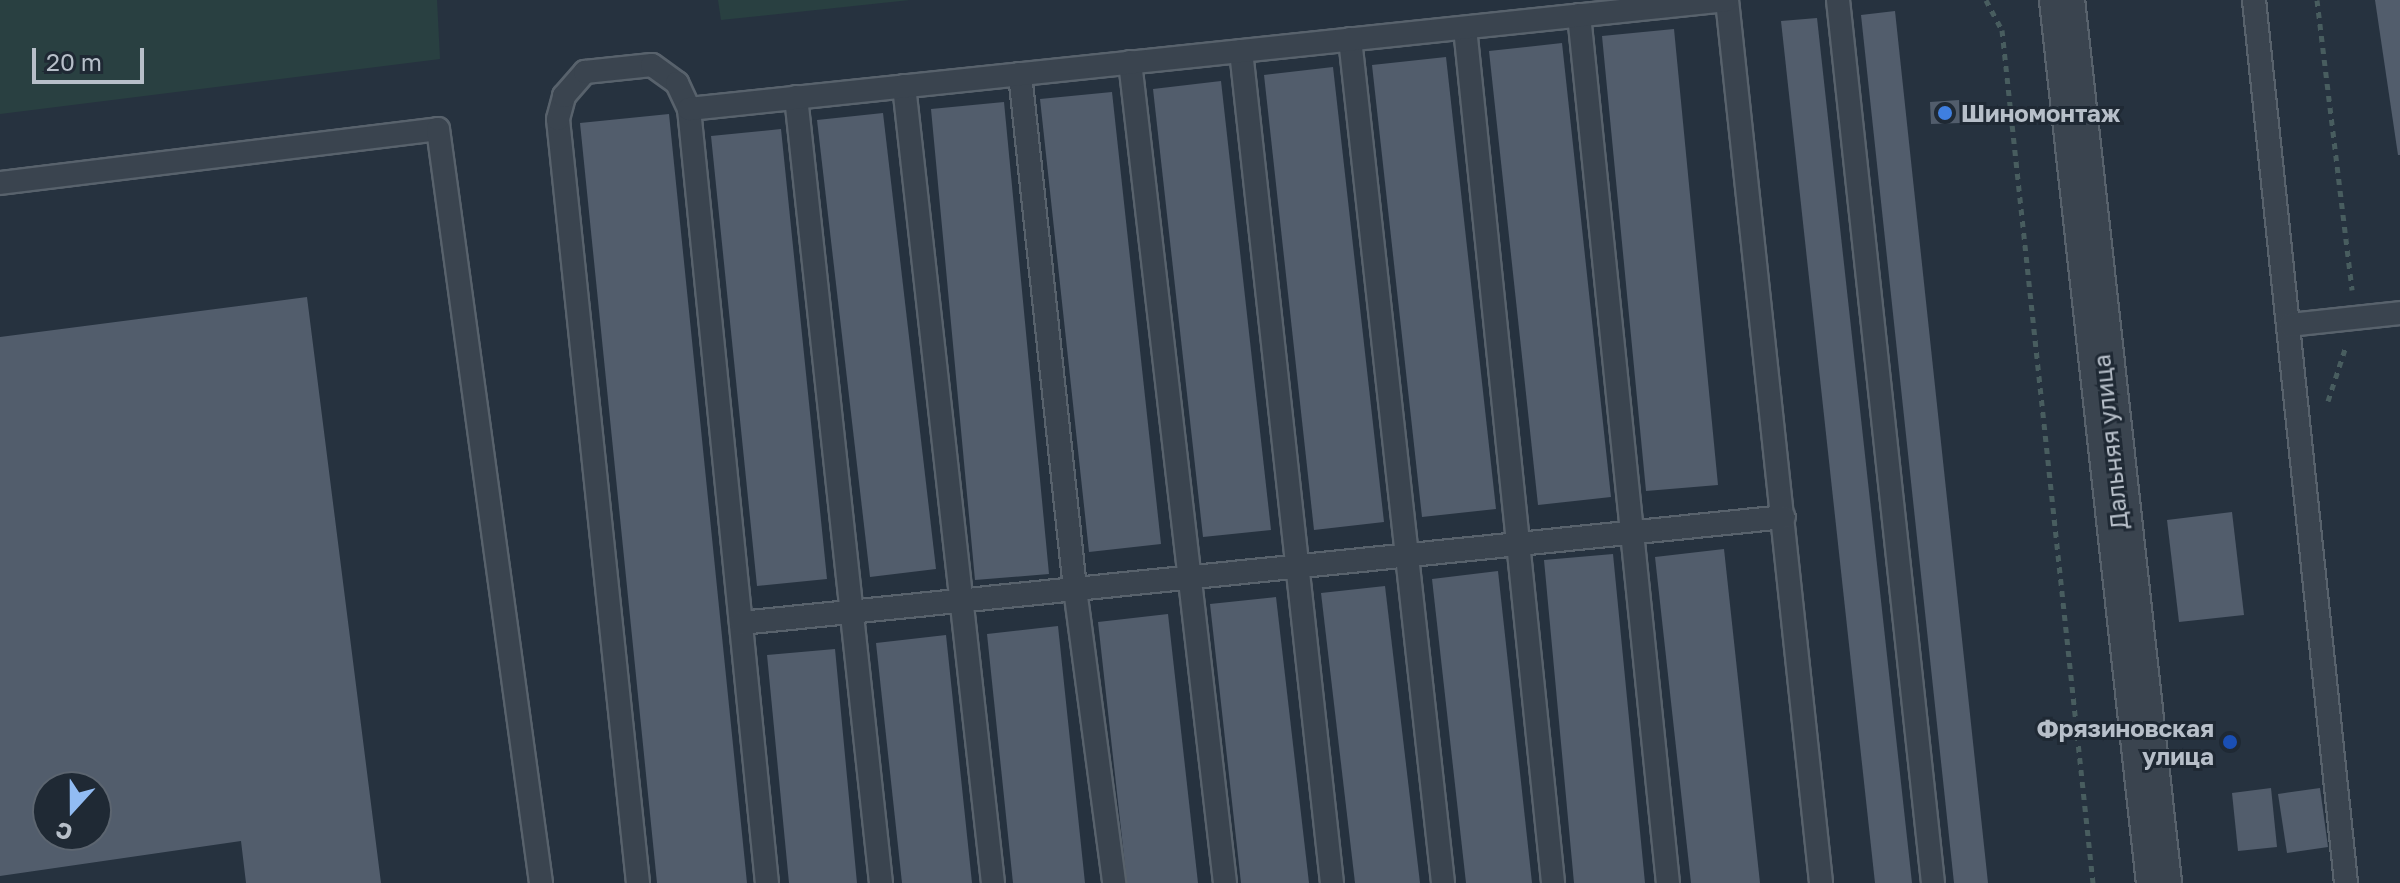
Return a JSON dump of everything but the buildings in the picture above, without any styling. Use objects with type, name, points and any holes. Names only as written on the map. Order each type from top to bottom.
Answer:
[{"type":"street","name":"Дальняя улица","points":[[2062,0],[2159,883]]},
{"type":"lane","points":[[689,109],[1726,0],[1821,883]]},
{"type":"lane","points":[[1838,0],[1933,883]]},
{"type":"lane","points":[[2254,0],[2346,883]]},
{"type":"lane","points":[[1579,15],[1668,883]]},
{"type":"lane","points":[[1465,28],[1553,883]]},
{"type":"lane","points":[[1350,39],[1443,883]]},
{"type":"lane","points":[[1241,51],[1295,567],[1332,883]]},
{"type":"lane","points":[[1130,62],[1186,578],[1225,883]]},
{"type":"lane","points":[[638,883],[558,119],[564,96],[585,72],[652,65],[677,83],[689,109],[767,883]]},
{"type":"lane","points":[[1020,74],[1075,589],[1114,883]]},
{"type":"lane","points":[[904,86],[993,883]]},
{"type":"lane","points":[[796,97],[881,883]]},
{"type":"lane","points":[[0,183],[438,129],[541,883]]},
{"type":"lane","points":[[2290,325],[2400,313]]},
{"type":"lane","points":[[741,623],[1784,517]]},
{"type":"path","points":[[1986,0],[2002,30],[2093,883]]},
{"type":"path","points":[[2317,0],[2356,317],[2326,406]]},
{"type":"green space","points":[[0,0],[437,0],[440,59],[0,114]]},
{"type":"green space","points":[[718,0],[910,0],[721,20]]},
{"type":"place","name":"Шиномонтаж","points":[[1945,113]]},
{"type":"place","name":"Фрязиновская улица","points":[[2230,742]]}]
